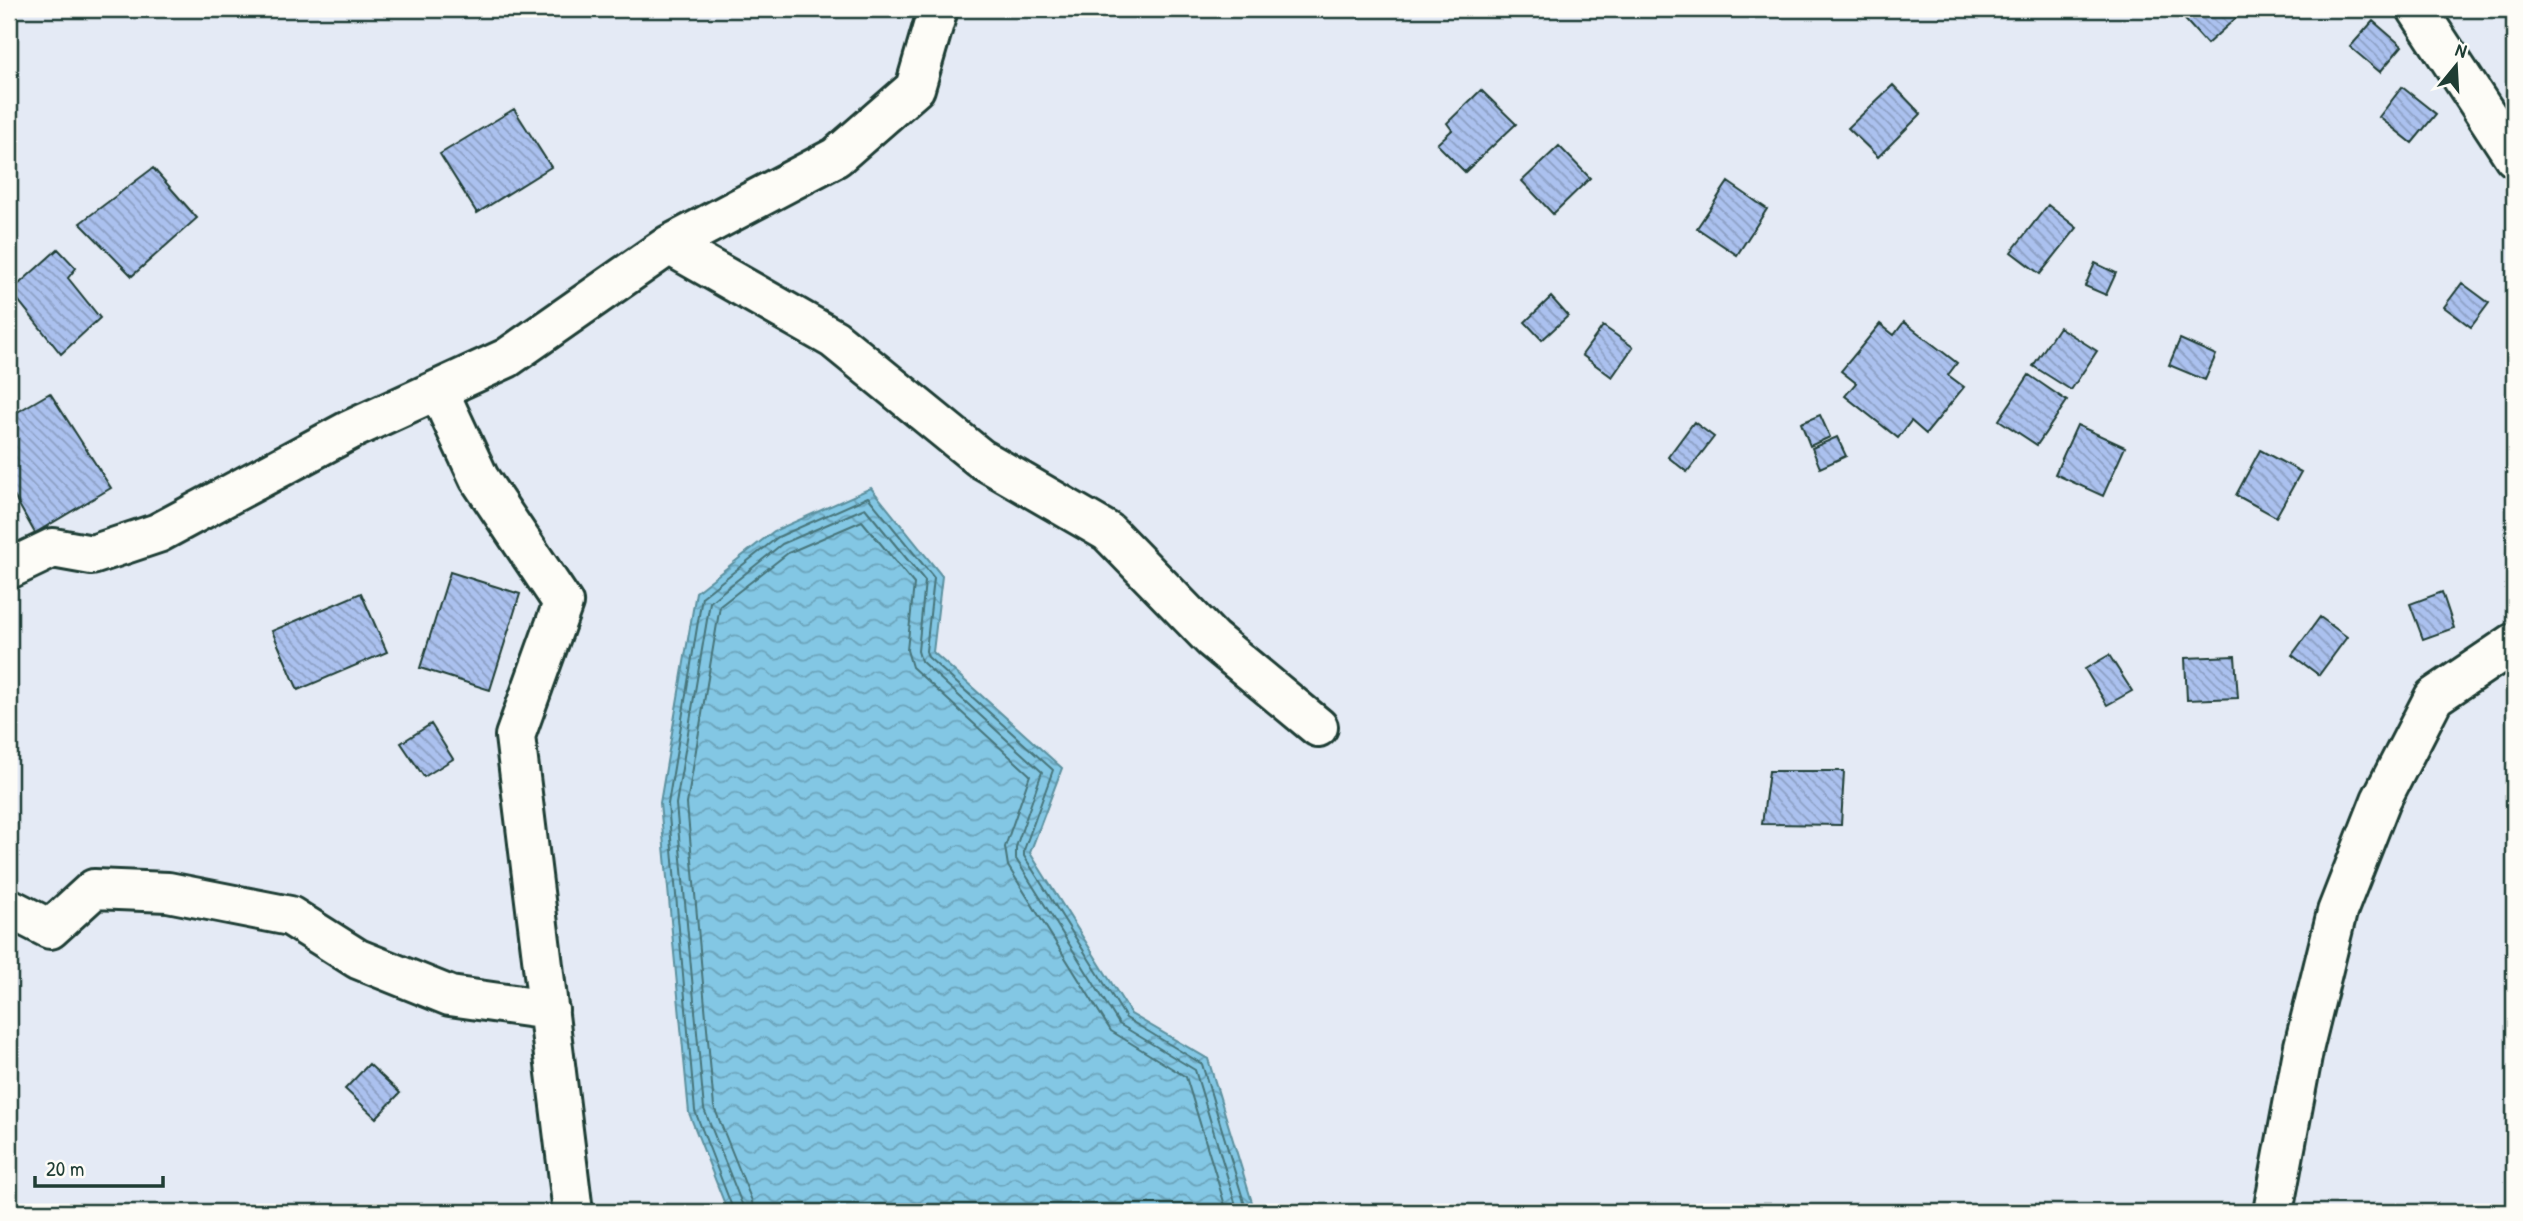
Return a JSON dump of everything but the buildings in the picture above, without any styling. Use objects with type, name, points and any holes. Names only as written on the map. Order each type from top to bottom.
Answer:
[{"type":"street","points":[[9,569],[52,548],[92,555],[158,533],[350,430],[507,358],[669,245],[836,157],[915,88],[939,9]]},
{"type":"street","points":[[2417,9],[2514,157]]},
{"type":"street","points":[[669,245],[834,339],[980,458],[1108,532],[1212,639],[1318,727]]},
{"type":"street","points":[[438,390],[479,478],[563,603],[515,736],[573,1212]]},
{"type":"street","points":[[2273,1212],[2304,1046],[2337,912],[2381,800],[2434,697],[2514,643]]},
{"type":"street","points":[[9,908],[50,929],[94,889],[168,892],[290,916],[358,959],[450,996],[549,1010]]},
{"type":"water","points":[[871,488],[942,576],[933,652],[1062,768],[1030,853],[1131,1014],[1208,1059],[1255,1212],[728,1212],[689,1113],[660,803],[696,592],[774,531]]}]
